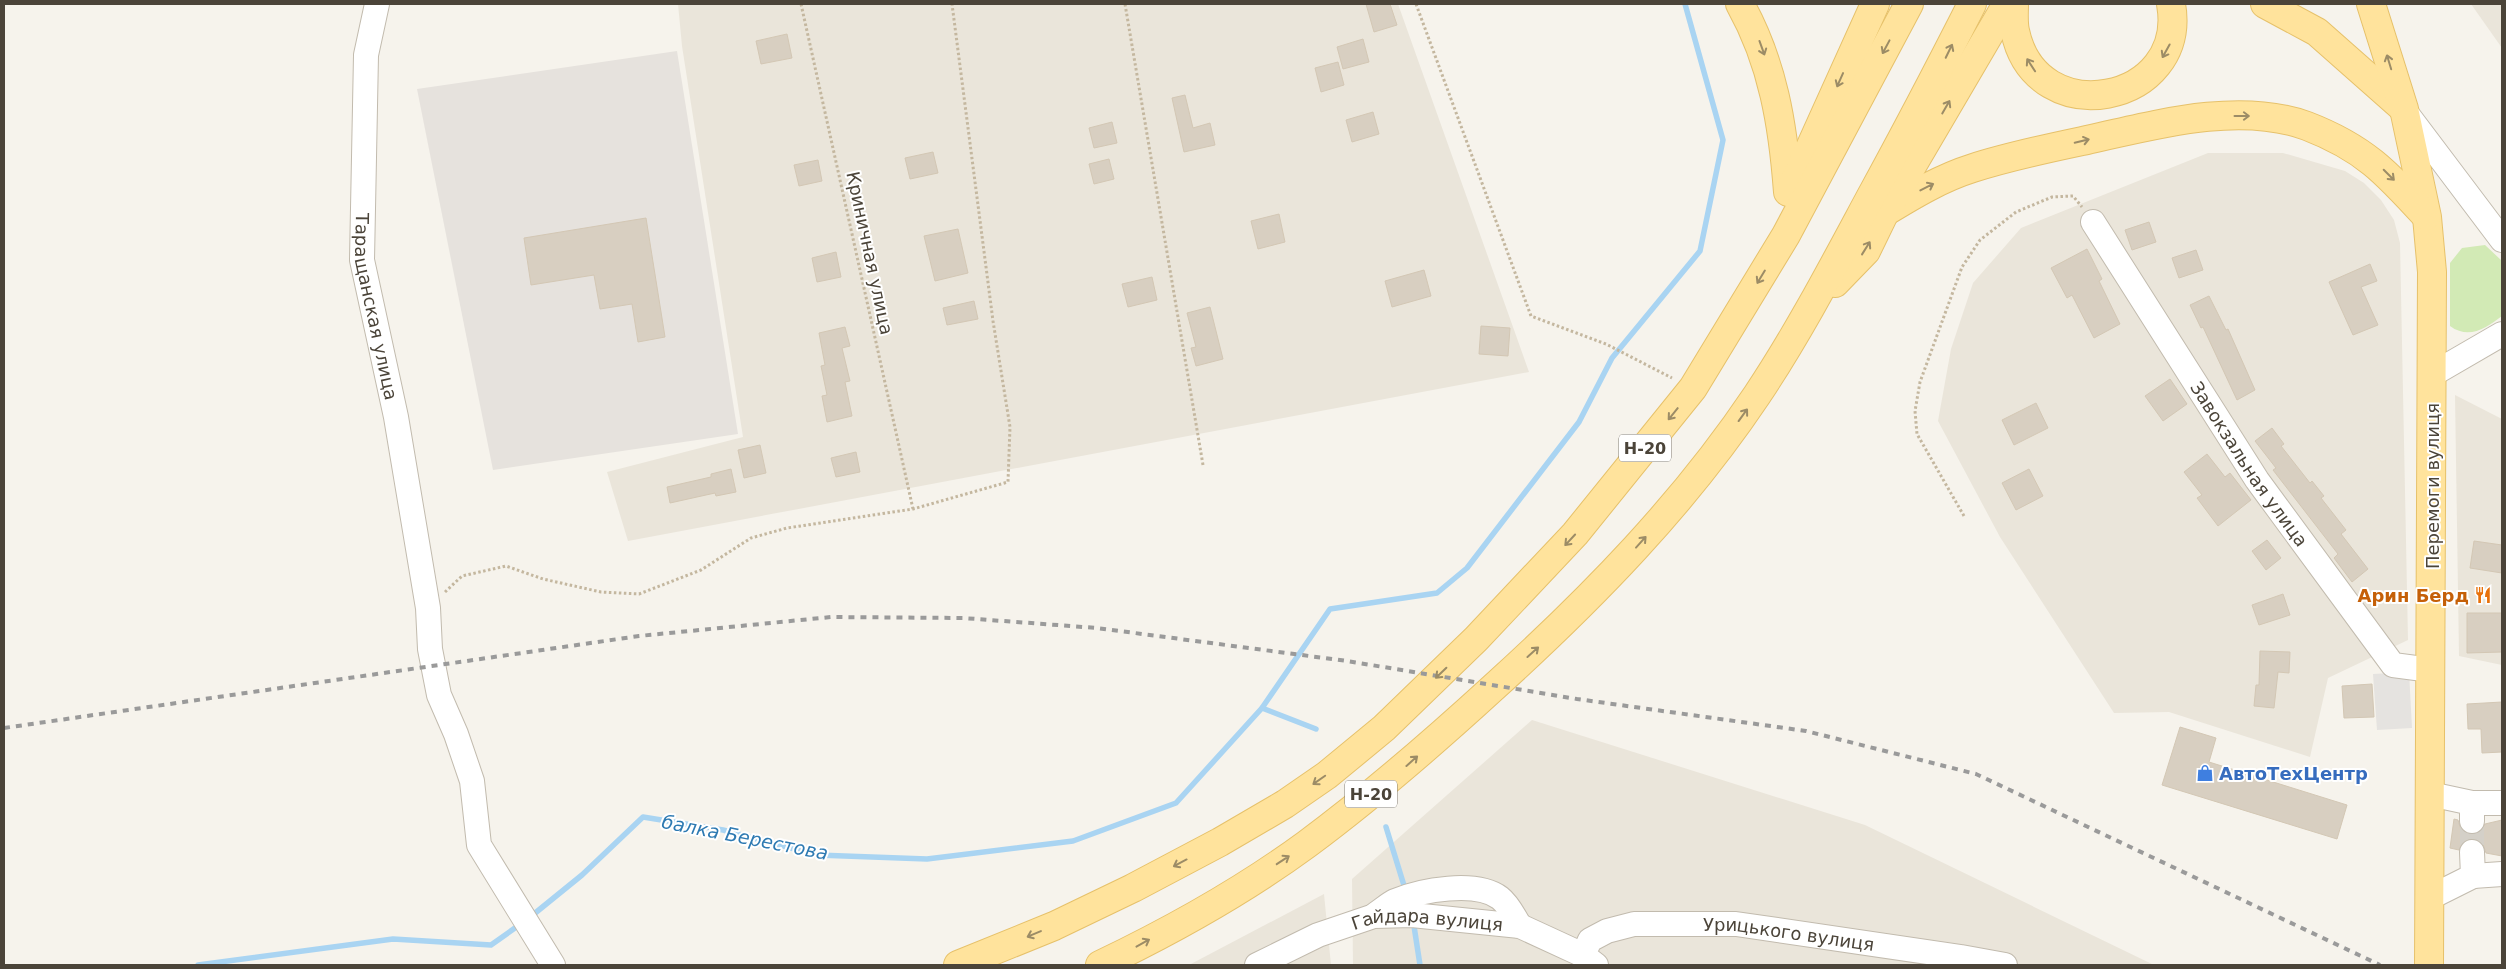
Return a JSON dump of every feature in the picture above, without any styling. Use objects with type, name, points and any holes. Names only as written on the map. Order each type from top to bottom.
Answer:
[{"type":"main road","points":[[1740,4],[1756,32],[1769,70],[1785,153],[1788,195],[1786,236]]},
{"type":"main road","points":[[1788,195],[1875,4]]},
{"type":"main road","name":"Н-20","points":[[958,965],[1054,926],[1141,884],[1220,842],[1285,804],[1327,775],[1384,728],[1476,639],[1575,534],[1693,388],[1786,236],[1909,4]]},
{"type":"main road","name":"Н-20","points":[[1113,962],[1219,901],[1305,845],[1394,777],[1548,638],[1608,578],[1688,490],[1757,396],[1810,310],[1943,62],[1972,4]]},
{"type":"main road","points":[[1810,310],[1866,251],[1885,212],[2007,4]]},
{"type":"main road","points":[[2014,4],[2015,31],[2024,53],[2036,72],[2056,88],[2078,94],[2104,96],[2125,89],[2144,78],[2158,64],[2169,46],[2174,20],[2171,4]]},
{"type":"main road","points":[[2265,4],[2317,32],[2404,109]]},
{"type":"main road","name":"Перемоги вулиця","points":[[2371,4],[2404,109],[2427,217],[2432,272],[2429,965]]},
{"type":"main road","points":[[1885,212],[1929,185],[1973,168],[2161,123],[2214,116],[2249,116],[2305,126],[2358,149],[2387,172],[2427,217]]},
{"type":"street","name":"Таращанская улица","points":[[377,4],[366,55],[362,260],[396,417],[428,608],[430,648],[439,695],[456,734],[472,781],[479,845],[553,965]]},
{"type":"street","points":[[2404,109],[2502,240]]},
{"type":"street","name":"Завокзальная улица","points":[[2093,222],[2257,480],[2393,665],[2431,670]]},
{"type":"street","points":[[2433,374],[2502,334]]},
{"type":"street","points":[[2430,794],[2472,812],[2502,803]]},
{"type":"street","points":[[2472,852],[2472,876]]},
{"type":"street","points":[[2429,898],[2472,876],[2502,874]]},
{"type":"street","points":[[1374,916],[1394,901],[1446,888],[1465,889],[1487,892],[1500,898],[1520,926]]},
{"type":"street","name":"Гайдара вулиця","points":[[1257,965],[1318,934],[1374,916],[1412,915],[1520,926],[1589,960]]},
{"type":"street","name":"Урицького вулиця","points":[[1589,960],[1590,940],[1607,931],[1634,924],[1736,924],[2004,965]]},
{"type":"path","name":"Криничная улица","points":[[801,4],[913,509]]},
{"type":"path","points":[[428,608],[462,576],[506,566],[543,579],[601,592],[639,594],[701,570],[751,538],[787,528],[913,509],[1008,482],[1010,427],[993,321],[952,4]]},
{"type":"path","points":[[1125,4],[1203,465]]},
{"type":"path","points":[[1416,4],[1530,316],[1606,344],[1693,388]]},
{"type":"path","points":[[1964,516],[1917,434],[1914,411],[1920,382],[1962,267],[1980,240],[2016,212],[2052,197],[2073,196],[2093,222]]},
{"type":"shaded area","points":[[678,4],[1398,4],[1529,372],[628,541],[607,472],[743,437],[682,46]]},
{"type":"shaded area","points":[[2471,4],[2502,4],[2502,48]]},
{"type":"shaded area","points":[[677,51],[738,434],[493,470],[417,89]]},
{"type":"shaded area","points":[[2208,153],[2283,153],[2345,171],[2364,183],[2381,200],[2394,220],[2400,243],[2408,640],[2328,678],[2310,757],[2169,712],[2114,713],[2000,537],[1938,421],[1951,349],[1973,283],[2021,228]]},
{"type":"shaded area","points":[[2455,395],[2502,419],[2502,665],[2459,656]]},
{"type":"shaded area","points":[[2409,672],[2412,728],[2377,730],[2373,674]]},
{"type":"shaded area","points":[[1532,720],[1865,825],[2154,965],[1353,965],[1352,879]]},
{"type":"shaded area","points":[[1324,894],[1331,965],[1189,965]]},
{"type":"green space","points":[[2485,245],[2502,261],[2502,316],[2490,325],[2477,331],[2464,332],[2450,326],[2450,263],[2462,248]]},
{"type":"building","points":[[1366,4],[1390,4],[1397,25],[1374,32]]},
{"type":"building","points":[[787,34],[792,58],[761,64],[756,41]]},
{"type":"building","points":[[1363,39],[1369,62],[1343,69],[1337,47]]},
{"type":"building","points":[[1338,62],[1344,85],[1321,92],[1315,68]]},
{"type":"building","points":[[1185,95],[1193,128],[1210,123],[1215,145],[1184,152],[1172,98]]},
{"type":"building","points":[[1373,112],[1379,134],[1352,142],[1346,120]]},
{"type":"building","points":[[1112,122],[1117,143],[1094,148],[1089,128]]},
{"type":"building","points":[[933,152],[938,173],[910,179],[905,158]]},
{"type":"building","points":[[1109,159],[1114,179],[1094,184],[1089,164]]},
{"type":"building","points":[[818,160],[822,181],[799,186],[794,165]]},
{"type":"building","points":[[1279,214],[1285,242],[1258,249],[1251,221]]},
{"type":"building","points":[[646,218],[665,337],[638,342],[632,304],[600,309],[594,275],[531,285],[524,238]]},
{"type":"building","points":[[2149,222],[2156,242],[2132,250],[2125,230]]},
{"type":"building","points":[[958,229],[968,273],[935,281],[924,236]]},
{"type":"building","points":[[2087,249],[2102,279],[2099,281],[2120,324],[2094,338],[2072,295],[2067,298],[2051,268]]},
{"type":"building","points":[[2196,250],[2203,270],[2179,278],[2172,258]]},
{"type":"building","points":[[836,252],[841,277],[817,282],[812,258]]},
{"type":"building","points":[[2370,264],[2377,281],[2361,287],[2378,325],[2353,335],[2329,282]]},
{"type":"building","points":[[1424,270],[1431,296],[1392,307],[1385,281]]},
{"type":"building","points":[[1152,277],[1157,300],[1128,307],[1122,284]]},
{"type":"building","points":[[2209,296],[2226,330],[2228,329],[2255,390],[2237,400],[2203,327],[2201,328],[2190,305]]},
{"type":"building","points":[[974,301],[978,319],[947,325],[943,308]]},
{"type":"building","points":[[1210,307],[1223,359],[1196,366],[1191,348],[1196,347],[1187,313]]},
{"type":"building","points":[[1481,326],[1510,328],[1508,356],[1479,354]]},
{"type":"building","points":[[845,327],[850,346],[842,348],[850,381],[845,382],[852,416],[827,422],[822,396],[827,395],[821,366],[825,365],[819,333]]},
{"type":"building","points":[[2170,379],[2187,404],[2163,421],[2145,396]]},
{"type":"building","points":[[2036,403],[2048,428],[2014,445],[2002,420]]},
{"type":"building","points":[[2272,428],[2284,444],[2281,446],[2310,483],[2312,481],[2324,496],[2321,498],[2346,530],[2341,534],[2368,569],[2352,582],[2334,558],[2338,554],[2273,470],[2276,468],[2255,441]]},
{"type":"building","points":[[760,445],[766,473],[744,478],[738,450]]},
{"type":"building","points":[[856,452],[860,472],[836,477],[831,458]]},
{"type":"building","points":[[2207,454],[2225,477],[2230,473],[2251,500],[2218,526],[2197,498],[2202,495],[2184,472]]},
{"type":"building","points":[[731,469],[736,492],[716,496],[715,493],[670,503],[667,487],[711,477],[711,474]]},
{"type":"building","points":[[2029,469],[2043,496],[2016,510],[2002,483]]},
{"type":"building","points":[[2267,540],[2281,558],[2266,570],[2252,551]]},
{"type":"building","points":[[2474,541],[2502,545],[2502,573],[2470,568]]},
{"type":"building","points":[[2283,594],[2290,615],[2259,625],[2252,605]]},
{"type":"building","points":[[2467,613],[2502,613],[2502,652],[2467,653]]},
{"type":"building","points":[[2260,651],[2290,652],[2289,673],[2278,672],[2274,708],[2254,706],[2256,685],[2259,685]]},
{"type":"building","points":[[2372,684],[2374,717],[2344,718],[2342,686]]},
{"type":"building","points":[[2502,702],[2502,752],[2482,753],[2481,729],[2468,729],[2467,704]]},
{"type":"building","name":"АвтоТехЦентр","points":[[2180,727],[2216,738],[2209,762],[2347,805],[2337,839],[2162,785]]},
{"type":"building","points":[[2454,819],[2458,820],[2460,827],[2465,833],[2472,835],[2479,833],[2485,824],[2502,820],[2502,856],[2486,853],[2483,844],[2472,838],[2464,841],[2459,850],[2450,848]]},
{"type":"waterway","points":[[529,918],[582,875],[643,817],[723,830],[817,855],[927,859],[1073,841],[1176,803],[1262,708],[1330,609],[1437,593],[1467,568],[1579,422],[1612,358],[1700,251],[1723,140],[1685,4]]},
{"type":"waterway","name":"балка Берестова","points":[[1262,708],[1316,729]]},
{"type":"waterway","name":"балка Берестова","points":[[1386,827],[1406,892]]},
{"type":"waterway","name":"балка Берестова","points":[[198,965],[393,939],[491,945],[522,923]]},
{"type":"waterway","name":"балка Берестова","points":[[1414,926],[1420,965]]},
{"type":"tunnel","points":[[2472,821],[2472,852]]},
{"type":"railway","points":[[4,728],[639,636],[831,617],[963,618],[1097,628],[1347,661],[1577,699],[1806,731],[1976,774],[2380,965]]},
{"type":"place","name":"Арин Берд","points":[[2483,595]]},
{"type":"place","name":"АвтоТехЦентр","points":[[2205,773]]}]
